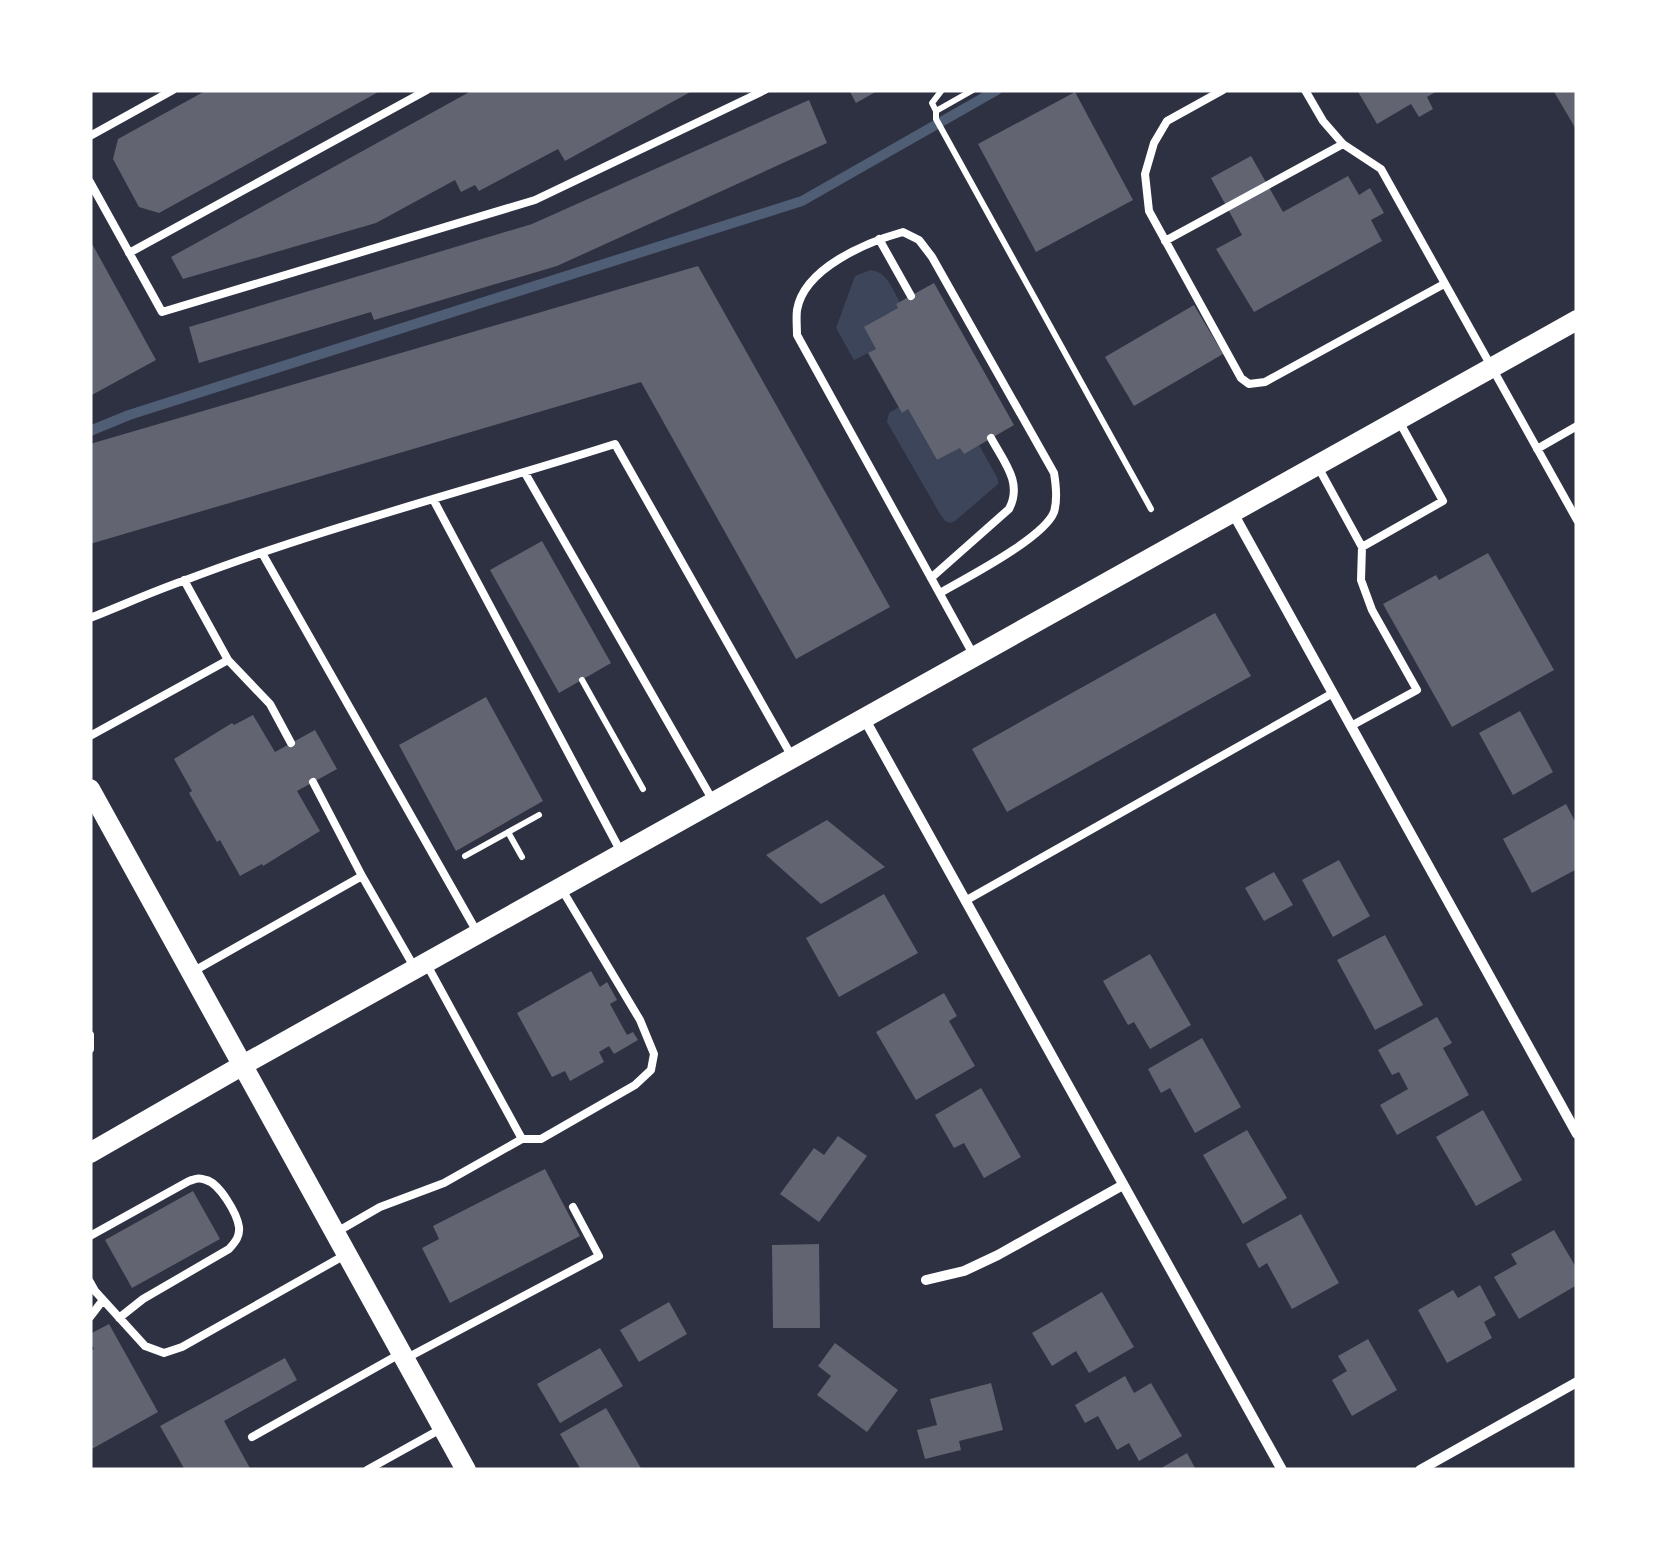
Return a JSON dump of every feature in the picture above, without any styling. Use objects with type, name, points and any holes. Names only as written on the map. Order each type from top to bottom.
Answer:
[{"type":"main road","points":[[90,1153],[1577,320]]},
{"type":"main road","points":[[90,789],[466,1470]]},
{"type":"street","points":[[1233,512],[1577,1134]]},
{"type":"street","points":[[864,718],[1282,1470]]},
{"type":"street","points":[[926,1280],[964,1271],[998,1255],[1124,1185]]},
{"type":"street","points":[[1420,1470],[1577,1382]]},
{"type":"lane","points":[[90,136],[174,90]]},
{"type":"lane","points":[[129,253],[428,90]]},
{"type":"lane","points":[[90,182],[162,312],[536,200],[765,90]]},
{"type":"lane","points":[[1223,90],[1167,120],[1154,143],[1145,174],[1148,211],[1242,378],[1249,384],[1265,382],[1444,284]]},
{"type":"lane","points":[[1305,90],[1323,121],[1343,144],[1381,169],[1577,520]]},
{"type":"lane","points":[[1165,241],[1343,144]]},
{"type":"lane","points":[[940,593],[1044,528],[1054,512],[1056,492],[1054,473],[932,257],[919,240],[903,232],[878,239],[830,264],[808,286],[797,308],[797,335],[974,656]]},
{"type":"lane","points":[[878,239],[910,296]]},
{"type":"lane","points":[[1362,547],[1444,501],[1398,420]]},
{"type":"lane","points":[[1537,449],[1577,426]]},
{"type":"lane","points":[[931,578],[1009,509],[1014,499],[1013,477],[991,438]]},
{"type":"lane","points":[[90,618],[262,553],[615,444],[793,758]]},
{"type":"lane","points":[[1317,466],[1362,547],[1361,580],[1372,610],[1417,690],[1351,726]]},
{"type":"lane","points":[[525,473],[714,802]]},
{"type":"lane","points":[[432,498],[622,854]]},
{"type":"lane","points":[[262,553],[479,934]]},
{"type":"lane","points":[[184,580],[228,660],[270,704],[292,743]]},
{"type":"lane","points":[[90,736],[228,660]]},
{"type":"lane","points":[[966,901],[1333,694]]},
{"type":"lane","points":[[313,782],[362,876],[522,1139]]},
{"type":"lane","points":[[191,972],[362,876]]},
{"type":"lane","points":[[336,1233],[380,1207],[444,1183],[522,1139],[541,1139],[636,1085],[651,1070],[654,1054],[640,1020],[560,888]]},
{"type":"lane","points":[[90,1034],[90,1049]]},
{"type":"lane","points":[[90,1236],[198,1178],[216,1184],[237,1220],[238,1237],[229,1249],[119,1318]]},
{"type":"lane","points":[[252,1437],[600,1256],[573,1207]]},
{"type":"lane","points":[[90,1282],[146,1346],[164,1353],[182,1348],[347,1254]]},
{"type":"lane","points":[[90,1316],[103,1300]]},
{"type":"lane","points":[[367,1470],[443,1428]]},
{"type":"path","points":[[942,90],[932,103],[943,132],[1150,509]]},
{"type":"path","points":[[936,115],[973,90]]},
{"type":"path","points":[[582,680],[642,789]]},
{"type":"path","points":[[465,856],[539,815]]},
{"type":"path","points":[[508,832],[522,856]]},
{"type":"shaded area","points":[[870,270],[885,277],[900,302],[876,349],[854,360],[836,328],[855,276]]},
{"type":"shaded area","points":[[899,407],[902,412],[908,409],[937,460],[960,448],[979,445],[998,479],[998,484],[955,521],[945,521],[940,514],[887,422],[889,413]]},
{"type":"building","points":[[207,90],[382,90],[159,213],[139,207],[113,159],[118,139]]},
{"type":"building","points":[[473,90],[694,90],[565,161],[558,149],[479,191],[475,185],[461,192],[455,180],[376,223],[183,279],[171,257]]},
{"type":"building","points":[[849,90],[879,90],[856,103]]},
{"type":"building","points":[[1357,90],[1439,90],[1427,97],[1433,109],[1419,117],[1411,104],[1377,124]]},
{"type":"building","points":[[1553,90],[1577,90],[1577,131]]},
{"type":"building","points":[[1075,92],[1133,200],[1036,252],[978,144]]},
{"type":"building","points":[[809,100],[827,143],[557,266],[374,320],[371,312],[199,363],[189,327],[532,224]]},
{"type":"building","points":[[1251,156],[1283,212],[1348,176],[1359,195],[1370,188],[1384,213],[1371,220],[1382,241],[1254,312],[1216,249],[1242,235],[1211,178]]},
{"type":"building","points":[[90,240],[156,360],[90,396]]},
{"type":"building","points":[[698,266],[890,607],[796,659],[641,382],[90,544],[90,444]]},
{"type":"building","points":[[934,283],[1014,425],[964,454],[960,448],[937,460],[908,409],[902,413],[868,353],[876,349],[864,327]]},
{"type":"building","points":[[1194,305],[1223,354],[1134,406],[1105,357]]},
{"type":"building","points":[[542,541],[611,663],[559,693],[490,570]]},
{"type":"building","points":[[1488,553],[1554,670],[1452,727],[1383,604]]},
{"type":"building","points":[[1215,613],[1251,676],[1007,812],[972,749]]},
{"type":"building","points":[[486,697],[543,801],[456,851],[399,745]]},
{"type":"building","points":[[1520,711],[1553,772],[1513,795],[1479,733]]},
{"type":"building","points":[[253,715],[275,752],[315,730],[337,769],[297,791],[320,831],[240,876],[189,793],[192,791],[174,759],[232,723]]},
{"type":"building","points":[[1566,804],[1577,825],[1577,869],[1532,893],[1503,839]]},
{"type":"building","points":[[827,820],[885,867],[821,904],[766,855]]},
{"type":"building","points":[[1339,860],[1370,916],[1333,937],[1302,880]]},
{"type":"building","points":[[1274,872],[1293,905],[1264,921],[1245,888]]},
{"type":"building","points":[[884,894],[918,953],[839,997],[806,938]]},
{"type":"building","points":[[1385,935],[1423,1005],[1375,1030],[1337,960]]},
{"type":"building","points":[[1150,954],[1191,1025],[1150,1049],[1134,1022],[1128,1025],[1103,981]]},
{"type":"building","points":[[591,971],[600,987],[607,982],[617,1000],[610,1004],[627,1035],[633,1032],[638,1040],[614,1054],[609,1046],[599,1052],[604,1062],[570,1081],[565,1071],[552,1077],[517,1013]]},
{"type":"building","points":[[944,993],[957,1016],[949,1021],[975,1066],[916,1100],[876,1032]]},
{"type":"building","points":[[1437,1017],[1452,1043],[1443,1048],[1469,1095],[1397,1135],[1380,1105],[1408,1089],[1399,1072],[1392,1075],[1378,1050]]},
{"type":"building","points":[[1202,1038],[1241,1107],[1195,1133],[1170,1088],[1161,1093],[1148,1069]]},
{"type":"building","points":[[981,1088],[1021,1157],[984,1178],[964,1143],[954,1148],[935,1115]]},
{"type":"building","points":[[1483,1110],[1522,1180],[1476,1206],[1436,1137]]},
{"type":"building","points":[[1247,1130],[1287,1198],[1243,1224],[1203,1155]]},
{"type":"building","points":[[838,1136],[867,1156],[819,1222],[780,1194],[814,1148],[824,1155]]},
{"type":"building","points":[[545,1169],[580,1236],[450,1303],[422,1248],[439,1239],[433,1226]]},
{"type":"building","points":[[193,1191],[220,1239],[132,1288],[105,1240]]},
{"type":"building","points":[[1301,1214],[1339,1283],[1292,1309],[1267,1263],[1259,1268],[1246,1244]]},
{"type":"building","points":[[1554,1230],[1577,1269],[1577,1285],[1519,1319],[1494,1277],[1517,1264],[1511,1254]]},
{"type":"building","points":[[819,1244],[820,1328],[773,1328],[772,1245]]},
{"type":"building","points":[[1480,1285],[1496,1315],[1484,1322],[1492,1338],[1447,1363],[1418,1310],[1453,1290],[1458,1298]]},
{"type":"building","points":[[1102,1292],[1134,1347],[1089,1373],[1076,1351],[1052,1366],[1032,1333]]},
{"type":"building","points":[[669,1302],[687,1334],[639,1362],[620,1330]]},
{"type":"building","points":[[109,1324],[158,1412],[90,1450],[90,1351],[94,1349],[90,1334]]},
{"type":"building","points":[[1368,1339],[1397,1390],[1352,1416],[1332,1380],[1347,1371],[1338,1356]]},
{"type":"building","points":[[835,1343],[898,1390],[867,1432],[817,1395],[831,1376],[818,1366]]},
{"type":"building","points":[[600,1348],[623,1386],[560,1423],[537,1384]]},
{"type":"building","points":[[285,1358],[297,1380],[224,1421],[251,1470],[185,1470],[160,1426]]},
{"type":"building","points":[[1125,1376],[1134,1393],[1151,1383],[1182,1436],[1139,1461],[1129,1443],[1117,1450],[1098,1416],[1085,1423],[1075,1405]]},
{"type":"building","points":[[991,1383],[1003,1430],[959,1441],[961,1450],[925,1459],[917,1430],[937,1425],[930,1399]]},
{"type":"building","points":[[606,1408],[642,1470],[581,1470],[560,1434]]},
{"type":"building","points":[[1187,1453],[1196,1470],[1158,1470]]},
{"type":"waterway","points":[[90,431],[129,415],[802,201],[997,90]]}]
